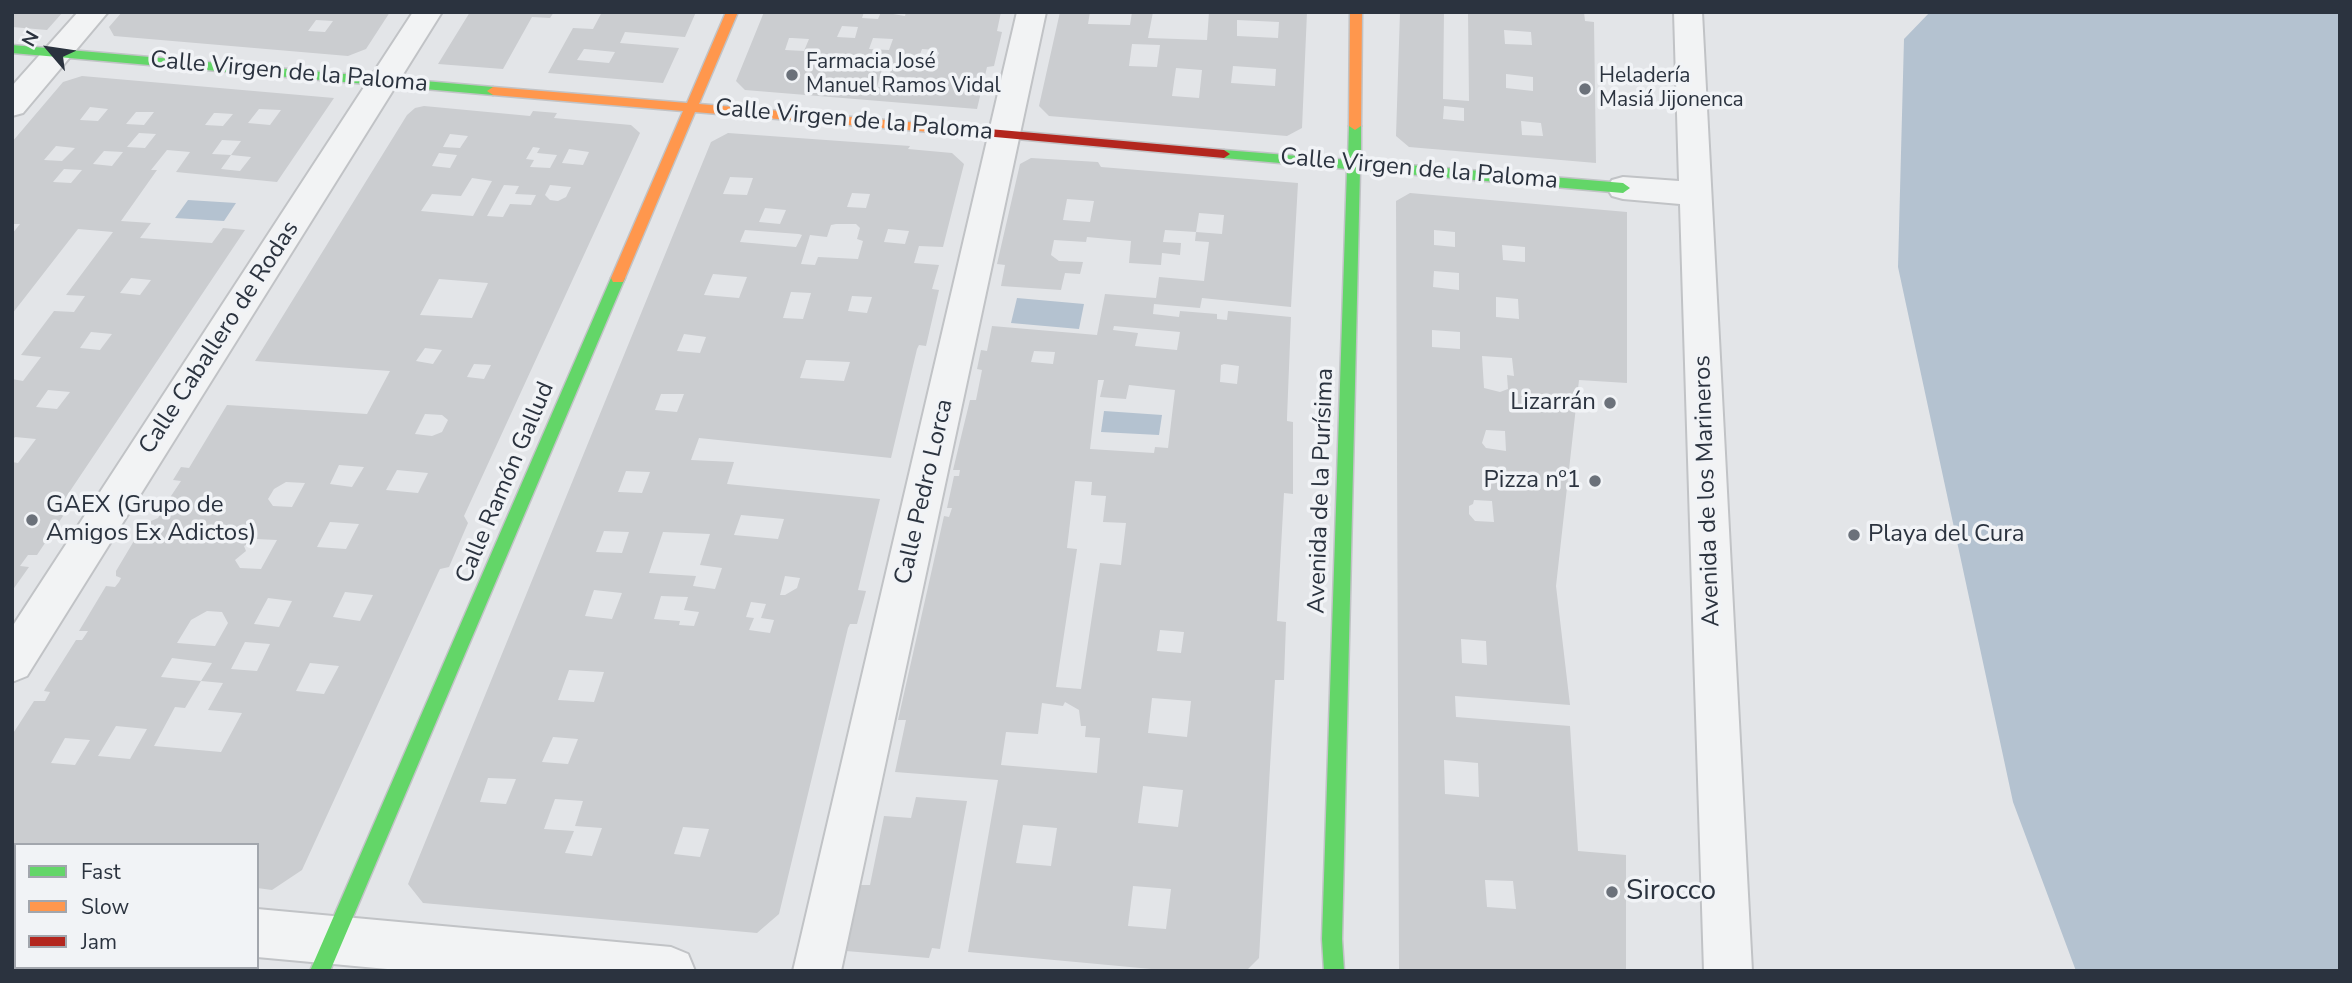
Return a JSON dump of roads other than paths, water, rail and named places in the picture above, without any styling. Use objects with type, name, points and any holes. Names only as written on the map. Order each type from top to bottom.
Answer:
[{"type":"street","points":[[12,106],[94,12]]},
{"type":"street","name":"Calle Caballero de Rodas","points":[[12,663],[428,12]]},
{"type":"street","name":"Calle Ramón Gallud","points":[[327,955],[733,12]]},
{"type":"street","name":"Calle Pedro Lorca","points":[[817,971],[1032,12]]},
{"type":"street","name":"Avenida de la Purísima","points":[[1334,971],[1332,925],[1355,165],[1356,12]]},
{"type":"street","name":"Avenida de los Marineros","points":[[1688,12],[1728,971]]},
{"type":"street","name":"Calle Virgen de la Paloma","points":[[12,49],[1696,194]]},
{"type":"street","points":[[259,934],[327,955],[671,971]]},
{"type":"water","points":[[1930,12],[2340,12],[2340,971],[2076,971],[2013,802],[1898,267],[1904,39]]},
{"type":"water","points":[[188,200],[236,203],[224,221],[175,218]]},
{"type":"water","points":[[1017,298],[1084,304],[1079,329],[1011,323]]},
{"type":"water","points":[[1104,411],[1162,415],[1159,435],[1101,432]]},
{"type":"place","name":"Farmacia José Manuel Ramos Vidal","points":[[792,75]]},
{"type":"place","name":"Heladería Masiá Jijonenca","points":[[1585,89]]},
{"type":"place","name":"Lizarrán","points":[[1610,403]]},
{"type":"place","name":"Pizza nº1","points":[[1595,481]]},
{"type":"place","name":"GAEX (Grupo de Amigos Ex Adictos)","points":[[32,520]]},
{"type":"place","name":"Playa del Cura","points":[[1854,535]]},
{"type":"place","name":"Sirocco","points":[[1612,892]]}]
